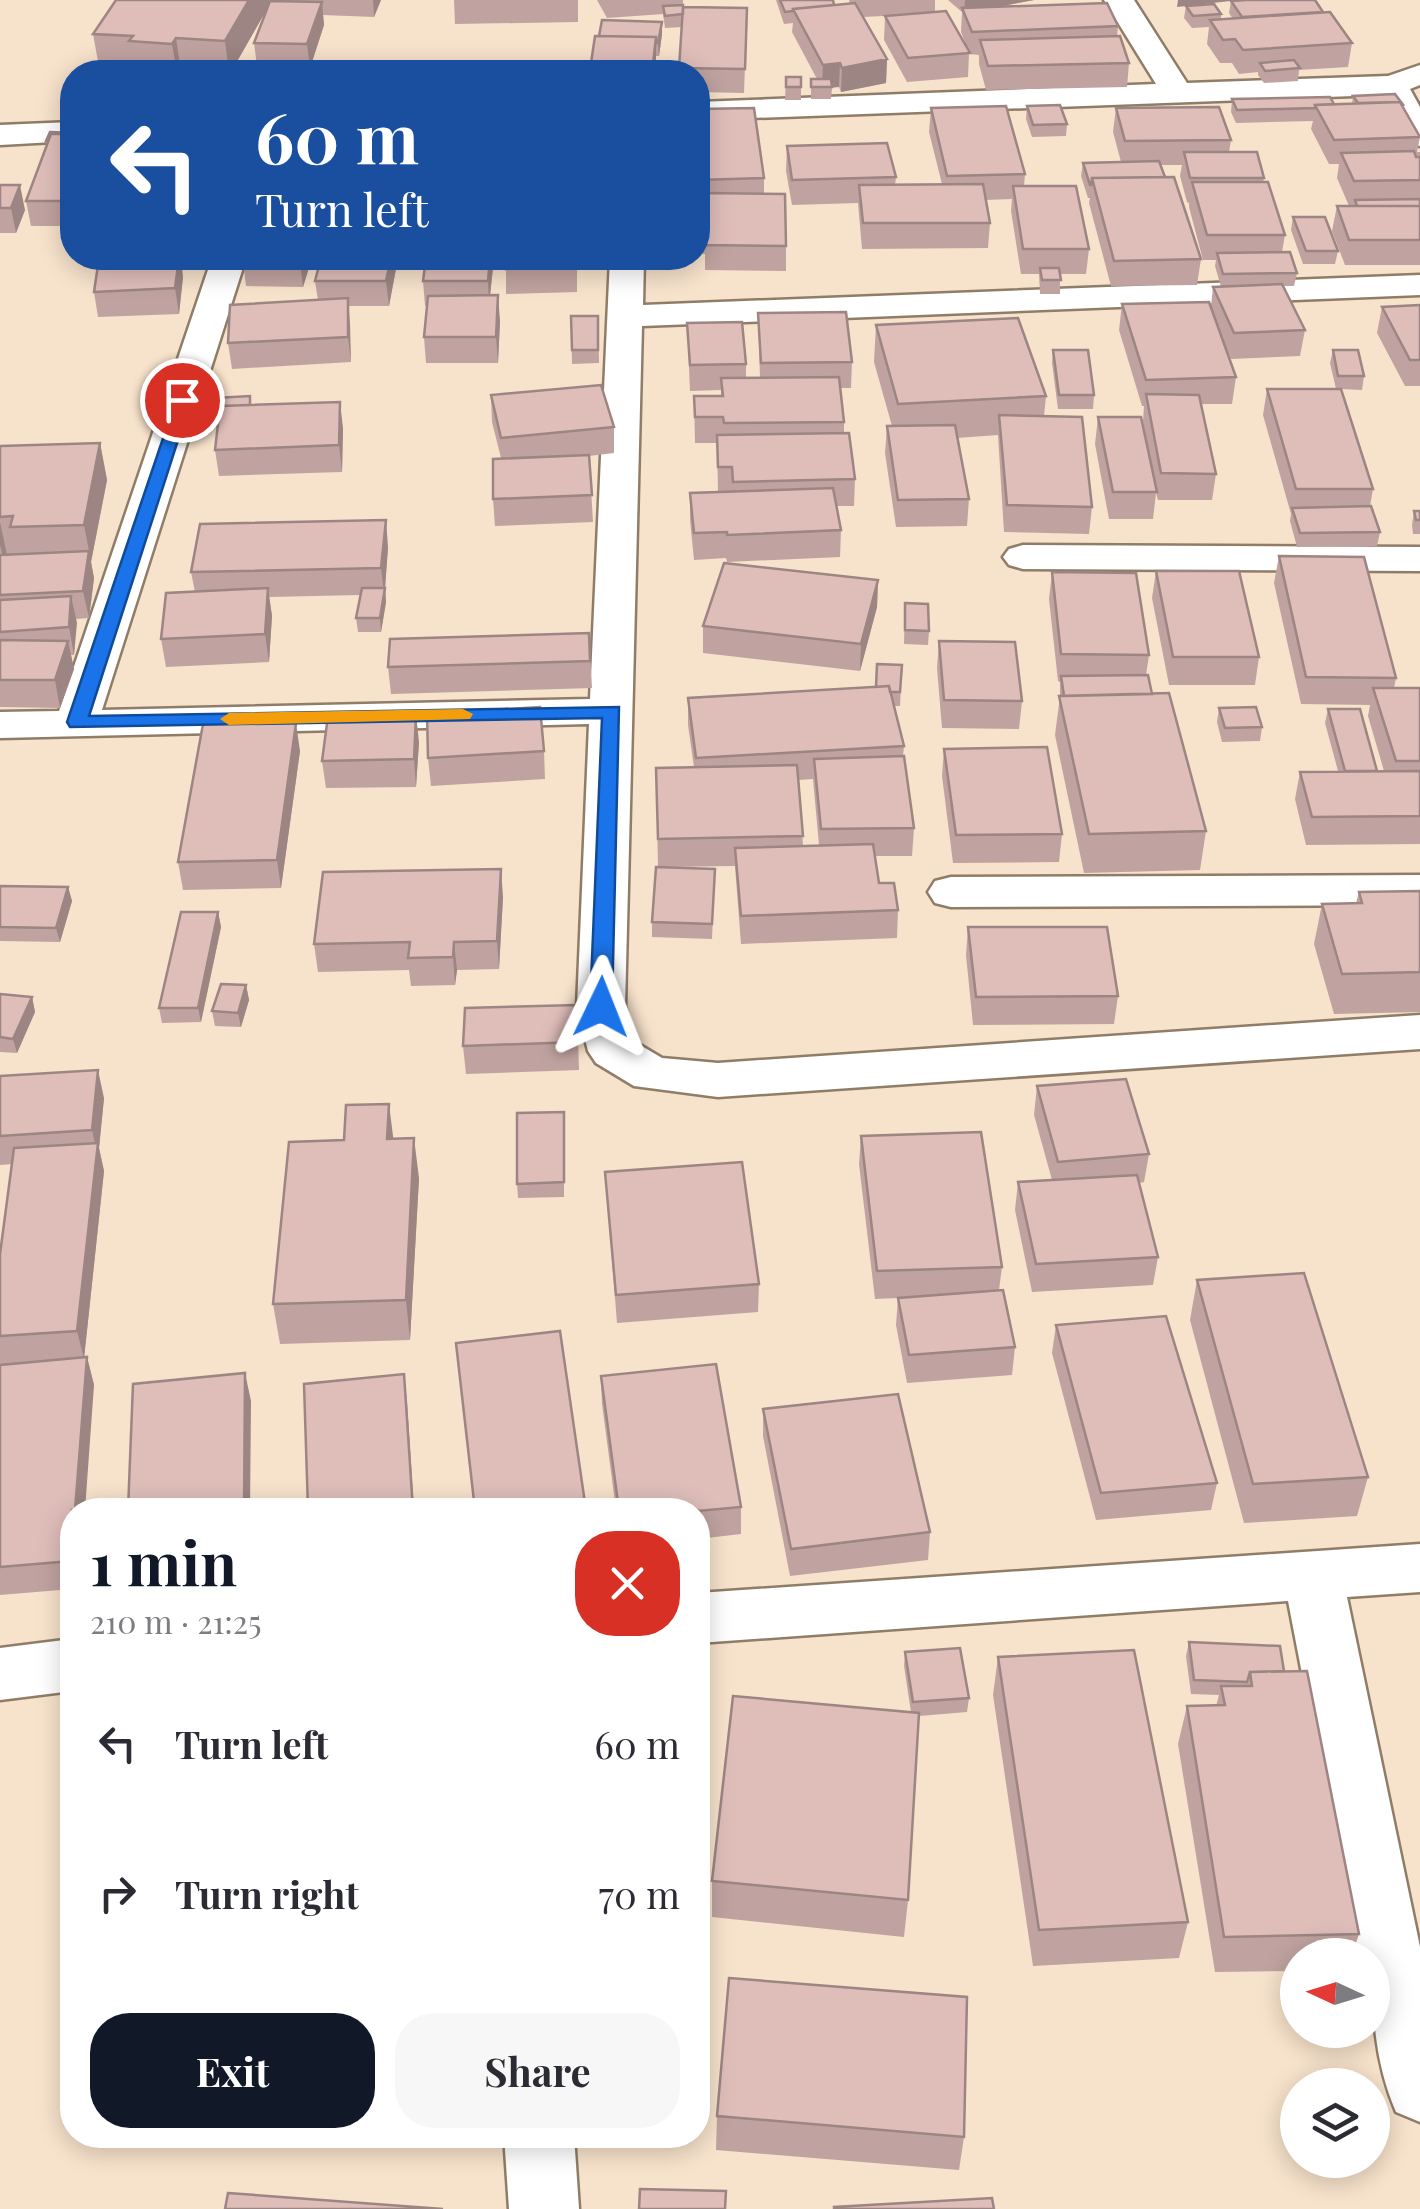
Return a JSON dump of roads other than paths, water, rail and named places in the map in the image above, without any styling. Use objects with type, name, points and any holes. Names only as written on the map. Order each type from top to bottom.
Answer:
[{"type":"street","points":[[1119,0],[1178,94]]},
{"type":"street","points":[[710,110],[1178,94],[1406,79],[1420,136]]},
{"type":"street","points":[[0,135],[60,132]]},
{"type":"street","points":[[77,722],[226,270]]},
{"type":"street","points":[[627,270],[601,1007],[612,1051],[652,1074],[718,1080],[1420,1032]]},
{"type":"street","points":[[628,316],[1420,284]]},
{"type":"street","points":[[1023,557],[1420,560]]},
{"type":"street","points":[[0,724],[612,712]]},
{"type":"street","points":[[951,892],[1420,890]]},
{"type":"street","points":[[710,1617],[1420,1568]]},
{"type":"street","points":[[1313,1575],[1370,1872],[1420,2088]]},
{"type":"street","points":[[0,1674],[60,1666]]},
{"type":"street","points":[[540,2148],[544,2209]]}]
